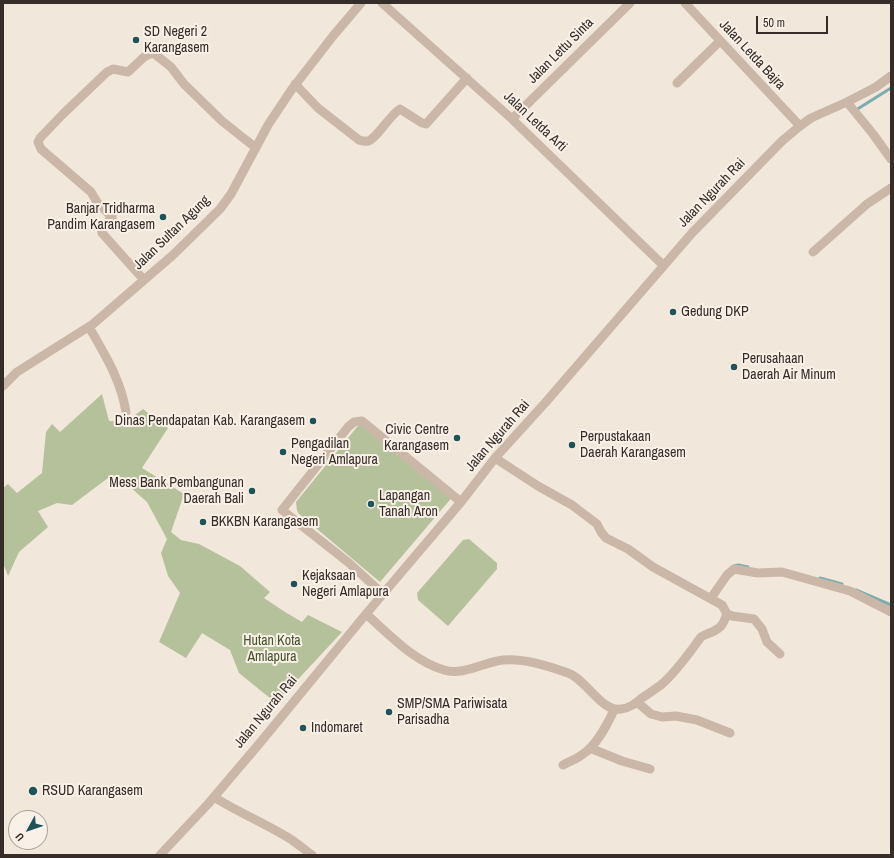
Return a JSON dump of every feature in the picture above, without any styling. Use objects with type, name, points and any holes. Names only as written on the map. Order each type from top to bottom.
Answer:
[{"type":"street","name":"Jalan Sultan Agung","points":[[3,386],[17,372],[89,327],[173,255],[220,209],[231,194],[272,120],[295,84],[361,3]]},
{"type":"street","name":"Jalan Letda Arti","points":[[382,3],[512,119],[663,265]]},
{"type":"street","name":"Jalan Lettu Sinta","points":[[512,119],[630,3]]},
{"type":"street","name":"Jalan Letda Bajra","points":[[685,3],[800,126]]},
{"type":"street","points":[[677,83],[720,41]]},
{"type":"street","points":[[144,280],[102,233],[101,229],[112,217],[97,202],[91,192],[41,149],[38,142],[40,138],[107,72],[113,69],[128,72],[131,71],[144,57],[152,53],[171,67],[184,84],[222,121],[256,148]]},
{"type":"street","name":"Jalan Ngurah Rai","points":[[160,855],[214,797],[461,502],[495,458],[545,403],[692,233],[782,141],[800,126],[811,118],[876,87],[891,76]]},
{"type":"street","points":[[295,84],[318,108],[359,140],[365,141],[372,140],[394,112],[400,109],[426,124],[467,78]]},
{"type":"street","points":[[847,102],[891,159]]},
{"type":"street","points":[[814,252],[867,204],[891,188]]},
{"type":"street","points":[[89,327],[114,373],[123,396],[126,412]]},
{"type":"street","points":[[383,594],[348,563],[282,510],[348,427],[354,422],[362,421],[461,502]]},
{"type":"street","points":[[495,458],[538,486],[572,505],[597,524],[606,538],[628,549],[653,567],[722,605],[727,614],[754,619],[762,629],[767,642],[780,654]]},
{"type":"street","points":[[711,598],[727,575],[734,569],[758,573],[782,572],[850,592],[891,612]]},
{"type":"street","points":[[366,614],[423,662],[445,670],[454,671],[503,660],[532,662],[570,673],[589,687],[605,705],[614,710],[620,710],[630,707],[663,683],[676,670],[701,638],[706,634],[714,632],[722,626],[727,614]]},
{"type":"street","points":[[637,702],[650,714],[662,717],[676,716],[698,720],[730,734]]},
{"type":"street","points":[[563,765],[584,754],[590,748],[614,710]]},
{"type":"street","points":[[590,748],[622,762],[650,769]]},
{"type":"street","points":[[214,797],[239,813],[292,840],[312,855]]},
{"type":"green space","name":"Hutan Kota Amlapura","points":[[102,394],[109,421],[127,421],[143,409],[168,428],[142,468],[184,494],[171,532],[181,540],[199,544],[240,566],[270,592],[264,598],[302,622],[308,615],[342,632],[276,703],[239,673],[230,650],[202,633],[186,658],[159,642],[180,593],[168,576],[161,553],[167,539],[147,502],[129,486],[112,475],[72,505],[57,503],[38,511],[48,527],[19,552],[8,576],[3,563],[3,488],[8,484],[17,493],[42,473],[46,432],[52,424],[60,432]]},
{"type":"green space","name":"Lapangan Tanah Aron","points":[[362,424],[454,495],[380,582],[298,513],[296,502],[357,427]]},
{"type":"green space","points":[[469,539],[497,563],[497,569],[448,626],[418,600],[417,593],[463,540]]},
{"type":"waterway","points":[[856,110],[891,88]]},
{"type":"waterway","points":[[734,566],[738,565],[748,567]]},
{"type":"waterway","points":[[820,578],[842,584]]},
{"type":"waterway","points":[[856,590],[891,605]]},
{"type":"place","name":"SD Negeri 2 Karangasem","points":[[136,40]]},
{"type":"place","name":"Banjar Tridharma Pandim Karangasem","points":[[163,217]]},
{"type":"place","name":"Gedung DKP","points":[[673,312]]},
{"type":"place","name":"Perusahaan Daerah Air Minum","points":[[734,367]]},
{"type":"place","name":"Dinas Pendapatan Kab. Karangasem","points":[[313,421]]},
{"type":"place","name":"Civic Centre Karangasem","points":[[457,438]]},
{"type":"place","name":"Perpustakaan Daerah Karangasem","points":[[572,445]]},
{"type":"place","name":"Pengadilan Negeri Amlapura","points":[[283,452]]},
{"type":"place","name":"Mess Bank Pembangunan Daerah Bali","points":[[252,491]]},
{"type":"place","name":"Lapangan Tanah Aron","points":[[371,504]]},
{"type":"place","name":"BKKBN Karangasem","points":[[203,522]]},
{"type":"place","name":"Kejaksaan Negeri Amlapura","points":[[294,584]]},
{"type":"place","name":"SMP/SMA Pariwisata Parisadha","points":[[389,712]]},
{"type":"place","name":"Indomaret","points":[[303,728]]},
{"type":"place","name":"RSUD Karangasem","points":[[33,791]]}]
